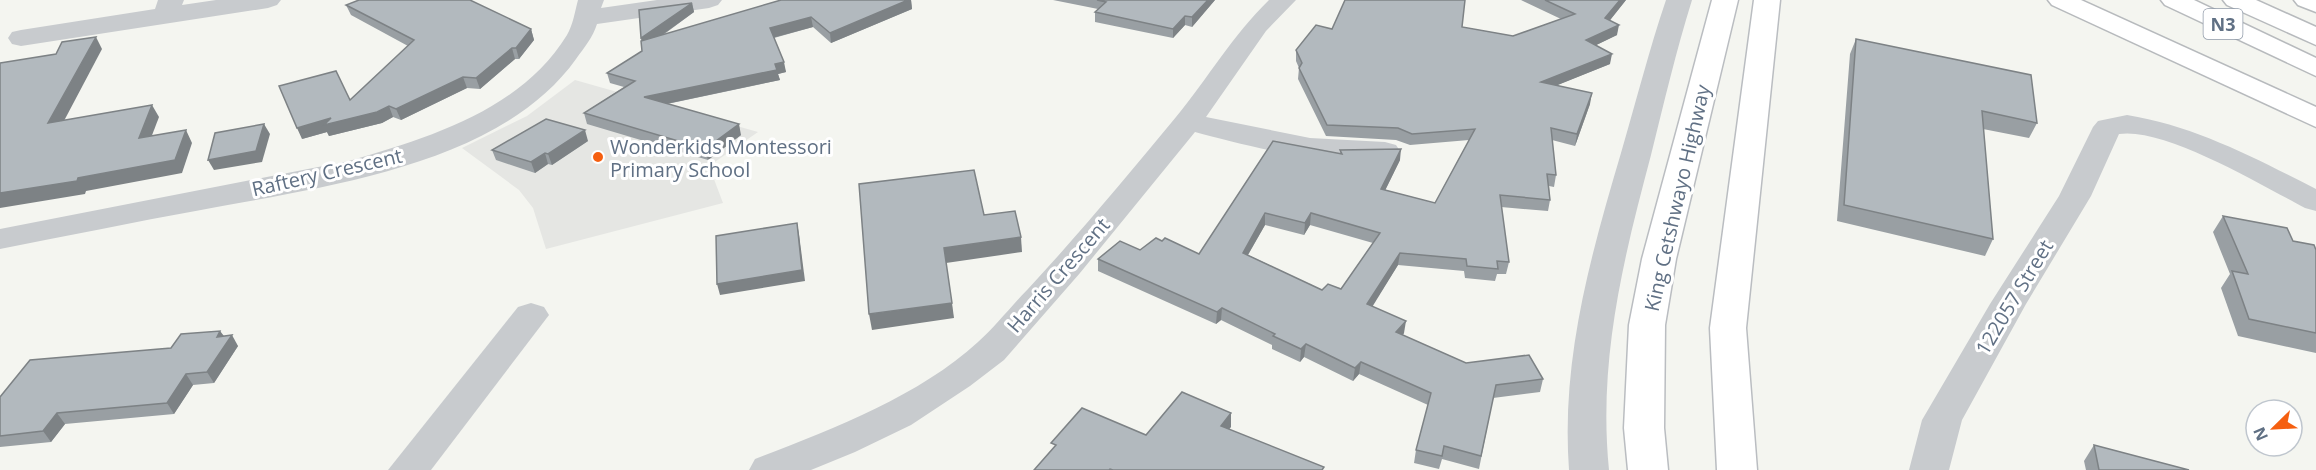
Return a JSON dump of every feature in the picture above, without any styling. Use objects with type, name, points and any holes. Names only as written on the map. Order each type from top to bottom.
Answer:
[{"type":"main road","name":"King Cetshwayo Highway","points":[[1648,470],[1644,428],[1647,325],[1659,259],[1725,0]]},
{"type":"main road","points":[[1737,470],[1728,328],[1767,0]]},
{"type":"main road","points":[[2061,0],[2316,118]]},
{"type":"main road","name":"N3","points":[[2174,0],[2316,68]]},
{"type":"main road","name":"N3","points":[[2236,0],[2316,37]]},
{"type":"main road","points":[[2307,0],[2316,4]]},
{"type":"street","points":[[21,38],[168,7],[268,0]]},
{"type":"street","points":[[588,9],[709,0]]},
{"type":"street","name":"Harris Crescent","points":[[769,470],[841,442],[897,415],[957,377],[991,351],[1032,308],[1188,121],[1235,54],[1257,26],[1283,0]]},
{"type":"street","points":[[1589,470],[1584,436],[1593,322],[1609,248],[1662,50],[1679,0]]},
{"type":"street","name":"Raftery Crescent","points":[[0,239],[361,168],[446,140],[491,119],[535,89],[565,59],[580,34],[588,9]]},
{"type":"street","points":[[1188,121],[1232,133],[1313,148],[1339,151],[1396,151]]},
{"type":"street","name":"122057 Street","points":[[1929,470],[1942,420],[2008,304],[2075,196],[2108,127],[2134,124],[2179,137],[2316,201]]},
{"type":"street","points":[[408,470],[531,315]]},
{"type":"shaded area","name":"Wonderkids Montessori Primary School","points":[[575,80],[758,132],[709,166],[723,203],[546,249],[533,208],[519,190],[462,148],[527,116]]},
{"type":"building","points":[[359,0],[470,0],[531,29],[516,48],[512,48],[476,78],[463,77],[396,109],[389,106],[377,112],[324,125],[331,118],[297,128],[279,86],[336,71],[350,100],[414,40],[346,5]]},
{"type":"building","points":[[781,0],[908,0],[830,33],[811,17],[770,28],[784,62],[775,64],[777,70],[644,97],[739,124],[705,149],[584,113],[635,81],[607,73],[642,51],[641,41]]},
{"type":"building","points":[[1097,0],[1208,0],[1192,17],[1185,16],[1173,29],[1095,12],[1106,2]]},
{"type":"building","points":[[1345,0],[1465,0],[1462,27],[1513,36],[1575,14],[1545,0],[1620,0],[1605,18],[1619,25],[1586,40],[1612,54],[1541,82],[1592,93],[1577,134],[1551,128],[1556,175],[1547,174],[1550,200],[1500,195],[1509,262],[1497,261],[1498,269],[1467,266],[1466,259],[1400,253],[1367,304],[1406,321],[1396,332],[1466,363],[1529,355],[1543,379],[1496,385],[1481,456],[1444,446],[1442,456],[1416,450],[1431,393],[1361,362],[1355,368],[1306,344],[1301,349],[1222,308],[1217,312],[1098,259],[1120,241],[1140,250],[1156,238],[1162,241],[1165,238],[1199,254],[1273,141],[1342,154],[1340,150],[1401,149],[1381,189],[1435,203],[1475,129],[1412,134],[1398,128],[1327,125],[1299,68],[1302,63],[1296,50],[1316,25],[1332,29]],"holes":[[[1265,213],[1305,223],[1311,213],[1380,233],[1341,289],[1328,284],[1322,290],[1243,253]]]},
{"type":"building","points":[[692,3],[641,38],[639,10]]},
{"type":"building","points":[[96,37],[48,123],[152,105],[139,138],[186,130],[175,160],[78,178],[77,181],[0,193],[0,63],[56,54],[62,42]]},
{"type":"building","points":[[1856,39],[2031,75],[2037,123],[1982,111],[1993,239],[1844,205]]},
{"type":"building","points":[[546,119],[585,130],[531,162],[492,150]]},
{"type":"building","points":[[264,124],[256,151],[208,160],[215,133]]},
{"type":"building","points":[[974,170],[984,215],[1015,211],[1021,237],[944,248],[952,303],[869,314],[859,184]]},
{"type":"building","points":[[2223,216],[2287,228],[2293,241],[2314,245],[2316,250],[2316,333],[2249,319],[2232,271],[2248,274]]},
{"type":"building","points":[[797,223],[802,270],[717,284],[716,236]]},
{"type":"building","points":[[220,331],[217,337],[232,335],[207,372],[186,374],[167,403],[57,413],[43,431],[0,436],[0,397],[30,360],[171,348],[181,334]]},
{"type":"building","points":[[1182,392],[1231,413],[1221,426],[1324,467],[1322,470],[1034,470],[1056,445],[1051,443],[1082,408],[1146,435]]},
{"type":"building","points":[[2094,445],[2189,470],[2099,470]]},
{"type":"place","name":"Wonderkids Montessori Primary School","points":[[598,157]]}]
